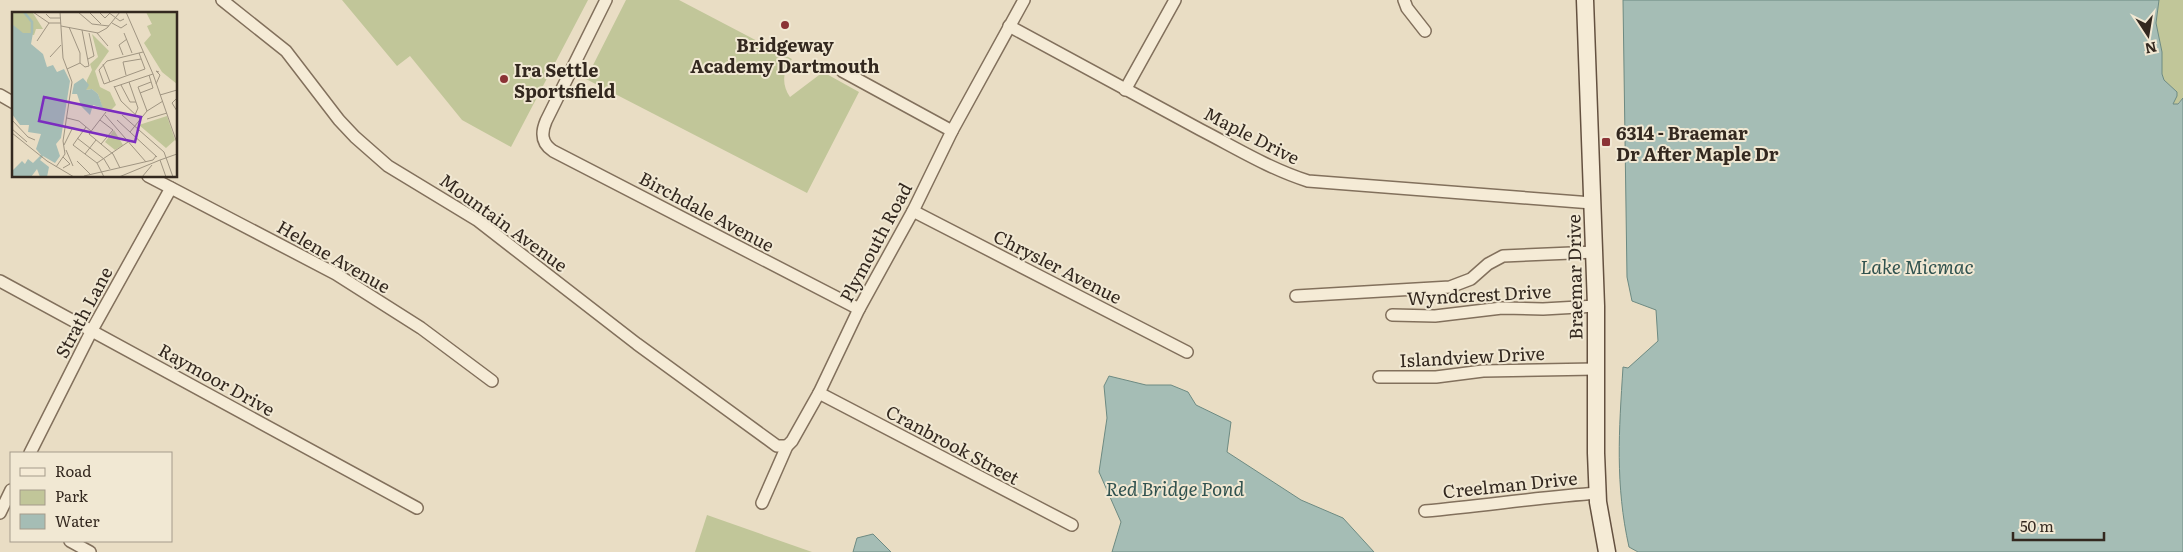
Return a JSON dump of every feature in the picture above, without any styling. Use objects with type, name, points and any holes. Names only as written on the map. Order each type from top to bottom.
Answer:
[{"type":"main road","name":"Braemar Drive","points":[[1585,0],[1595,252],[1598,493],[1607,552]]},
{"type":"street","name":"Mountain Avenue","points":[[222,0],[286,51],[339,120],[388,166],[477,220],[637,344],[777,446],[787,446]]},
{"type":"street","name":"Birchdale Avenue","points":[[606,0],[546,121],[542,133],[546,146],[552,151],[859,309]]},
{"type":"street","name":"Plymouth Road","points":[[762,503],[787,446],[792,441],[819,393],[859,309],[913,211],[952,131],[1024,0]]},
{"type":"street","points":[[1125,90],[1175,0]]},
{"type":"street","points":[[1404,0],[1407,8],[1425,32]]},
{"type":"street","name":"Maple Drive","points":[[1009,26],[1125,90],[1285,174],[1308,181],[1592,203]]},
{"type":"street","points":[[842,71],[952,131]]},
{"type":"street","points":[[0,95],[12,102]]},
{"type":"street","name":"Helene Avenue","points":[[152,178],[336,274],[421,328],[492,381]]},
{"type":"street","name":"Strath Lane","points":[[31,452],[92,330],[171,188]]},
{"type":"street","name":"Chrysler Avenue","points":[[913,211],[1187,352]]},
{"type":"street","points":[[1296,296],[1450,287],[1470,279],[1488,264],[1503,256],[1595,252]]},
{"type":"street","name":"Raymoor Drive","points":[[0,281],[417,508]]},
{"type":"street","name":"Wyndcrest Drive","points":[[1392,315],[1435,316],[1496,308],[1543,310],[1596,306]]},
{"type":"street","name":"Islandview Drive","points":[[1379,377],[1436,377],[1483,371],[1596,369]]},
{"type":"street","name":"Cranbrook Street","points":[[819,393],[1072,525]]},
{"type":"street","points":[[5,508],[10,493]]},
{"type":"street","name":"Creelman Drive","points":[[1425,511],[1482,506],[1522,499],[1598,493]]},
{"type":"street","points":[[72,542],[90,552]]},
{"type":"green space","points":[[342,0],[588,0],[511,147],[462,120],[410,56],[397,66]]},
{"type":"green space","points":[[626,0],[679,0],[792,59],[784,78],[785,87],[790,97],[823,72],[859,92],[807,193],[586,79]]},
{"type":"green space","points":[[2159,0],[2183,0],[2183,98],[2176,105],[2173,103],[2177,92],[2164,80],[2162,74],[2162,52],[2156,23]]},
{"type":"green space","points":[[707,515],[812,552],[695,552]]},
{"type":"water","name":"Lake Micmac","points":[[1623,0],[2159,0],[2156,23],[2162,52],[2162,74],[2164,80],[2177,92],[2173,104],[2178,104],[2183,98],[2183,552],[1638,552],[1629,547],[1622,501],[1619,457],[1623,367],[1628,368],[1658,341],[1656,310],[1632,301],[1627,277]]},
{"type":"water","name":"Red Bridge Pond","points":[[1109,376],[1146,385],[1171,385],[1188,392],[1196,405],[1231,422],[1227,452],[1301,500],[1343,518],[1374,552],[1112,552],[1121,522],[1099,472],[1107,418],[1104,386]]},
{"type":"water","points":[[873,534],[891,552],[853,552],[857,538]]},
{"type":"place","name":"Bridgeway Academy Dartmouth","points":[[785,25]]},
{"type":"place","name":"Ira Settle Sportsfield","points":[[504,79]]},
{"type":"place","name":"6314 - Braemar Dr After Maple Dr","points":[[1606,142]]}]
